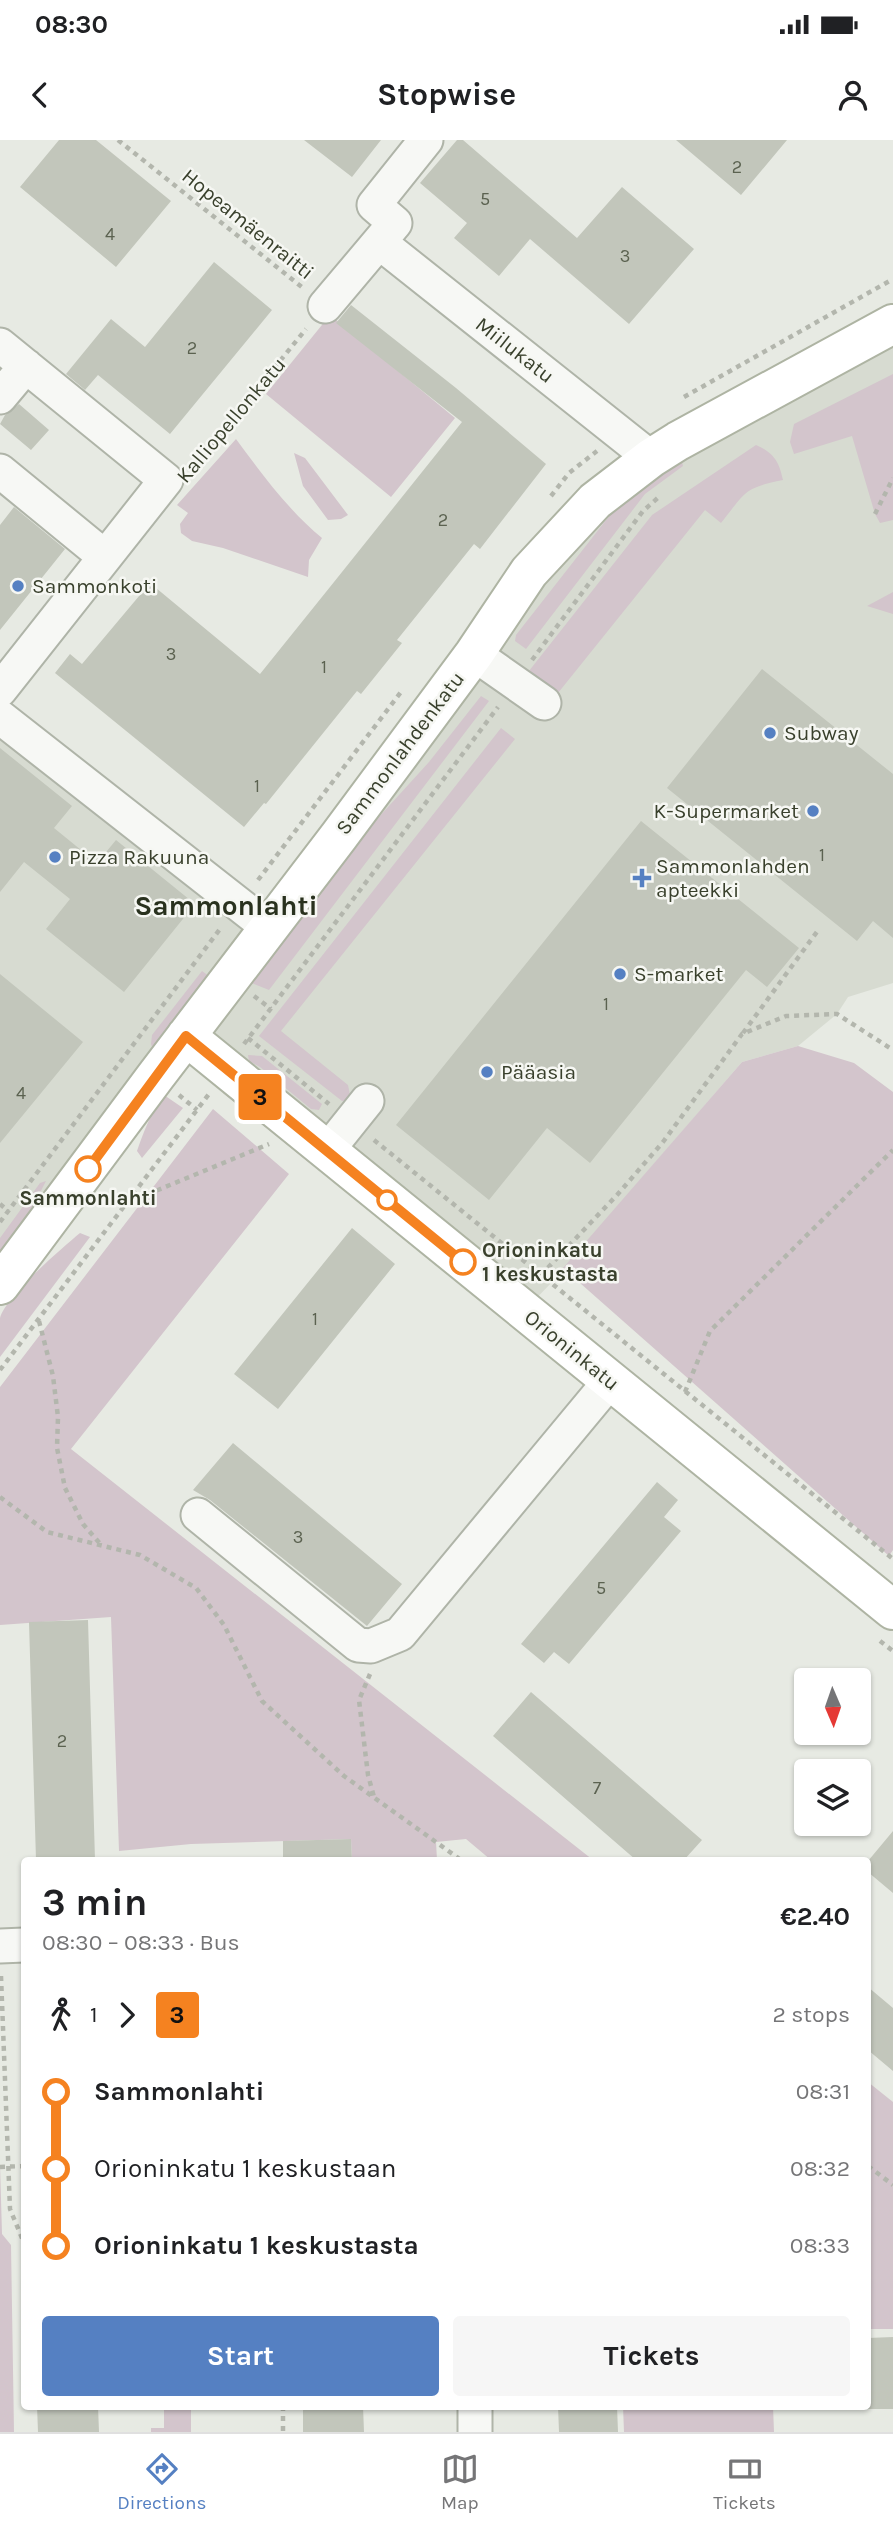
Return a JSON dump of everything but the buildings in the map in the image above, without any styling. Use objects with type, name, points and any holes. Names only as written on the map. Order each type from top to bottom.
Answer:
[{"type":"main road","name":"Sammonlahdenkatu","points":[[0,1285],[474,654],[529,572],[595,502],[650,458],[893,324]]},
{"type":"main road","name":"Orioninkatu","points":[[186,1036],[893,1610]]},
{"type":"street","points":[[325,306],[396,223],[374,205],[426,140]]},
{"type":"street","name":"Miilukatu","points":[[379,242],[650,458]]},
{"type":"street","points":[[0,345],[166,480]]},
{"type":"street","points":[[0,397],[26,366]]},
{"type":"street","points":[[0,471],[105,557]]},
{"type":"street","name":"Kalliopellonkatu","points":[[3,681],[166,480]]},
{"type":"street","points":[[474,654],[544,703]]},
{"type":"street","points":[[0,717],[269,928]]},
{"type":"street","points":[[327,1151],[359,1111]]},
{"type":"street","points":[[198,1515],[358,1645],[371,1646],[400,1634],[610,1381]]},
{"type":"street","points":[[1,1959],[21,1947]]},
{"type":"path","name":"Hopeamäenraitti","points":[[118,140],[325,306]]},
{"type":"path","name":"Kalliopellonkatu","points":[[166,480],[176,489],[325,306]]},
{"type":"path","points":[[876,514],[893,478]]},
{"type":"path","points":[[0,1370],[643,511],[663,494]]},
{"type":"path","points":[[541,1275],[663,1142],[819,929]]},
{"type":"path","points":[[742,1034],[786,1016],[837,1014],[893,1050]]},
{"type":"path","points":[[248,1038],[359,1111],[541,1275],[893,1559]]},
{"type":"path","points":[[128,1202],[271,1143]]},
{"type":"path","points":[[685,1392],[710,1331],[893,1150]]},
{"type":"path","points":[[0,1204],[8,1211]]},
{"type":"path","points":[[39,1320],[53,1376],[58,1417],[57,1448],[65,1488],[83,1524],[102,1546]]},
{"type":"path","points":[[0,1497],[47,1532],[140,1555],[195,1588],[224,1625],[262,1701],[344,1776],[457,1857]]},
{"type":"path","points":[[375,1798],[368,1775],[359,1700],[374,1665],[400,1634]]},
{"type":"path","points":[[1,1959],[10,2208],[21,2236]]},
{"type":"path","points":[[0,2166],[21,2166]]},
{"type":"path","points":[[871,2168],[893,2185]]},
{"type":"path","points":[[283,2410],[283,2432]]},
{"type":"shaded area","points":[[330,315],[455,418],[391,497],[266,394]]},
{"type":"shaded area","points":[[893,325],[893,983],[848,997],[837,1014],[798,1046],[742,1062],[554,1280],[524,1311],[186,1037],[0,1285],[0,717],[269,928],[595,501]]},
{"type":"shaded area","points":[[893,374],[893,520],[880,523],[852,436],[794,454],[790,442],[794,424]]},
{"type":"shaded area","points":[[236,439],[287,504],[322,538],[309,560],[308,577],[223,548],[192,541],[181,533],[180,524],[188,513],[177,505]]},
{"type":"shaded area","points":[[756,445],[775,458],[783,480],[746,493],[721,523],[705,510],[554,698],[525,676],[652,515]]},
{"type":"shaded area","points":[[294,453],[305,458],[348,515],[341,519],[328,520],[303,486]]},
{"type":"shaded area","points":[[681,458],[683,466],[645,494],[526,649],[515,641],[516,635],[621,501]]},
{"type":"shaded area","points":[[893,592],[893,614],[867,606]]},
{"type":"shaded area","points":[[481,696],[489,701],[269,990],[249,982],[348,851],[429,762]]},
{"type":"shaded area","points":[[501,728],[515,739],[281,1031],[348,1085],[351,1100],[342,1101],[259,1036]]},
{"type":"shaded area","points":[[202,971],[209,976],[154,1053],[152,1035]]},
{"type":"shaded area","points":[[798,1046],[854,1063],[893,1092],[893,1550],[889,1556],[563,1268],[742,1062]]},
{"type":"shaded area","points":[[248,1055],[262,1056],[322,1104],[319,1110],[311,1109],[249,1061]]},
{"type":"shaded area","points":[[230,1089],[317,1161],[312,1165],[223,1093]]},
{"type":"shaded area","points":[[164,1095],[183,1108],[142,1158],[137,1151],[145,1129]]},
{"type":"shaded area","points":[[213,1109],[289,1174],[71,1449],[589,1857],[487,1857],[466,1839],[436,1842],[437,1857],[352,1857],[351,1839],[191,1844],[119,1851],[111,1617],[0,1625],[0,1387]]},
{"type":"shaded area","points":[[46,1181],[27,1218],[0,1256],[0,1238],[40,1183]]},
{"type":"shaded area","points":[[80,1233],[90,1237],[0,1357],[0,1318],[4,1309],[36,1273]]},
{"type":"shaded area","points":[[871,2084],[893,2102],[893,2329],[871,2329]]},
{"type":"shaded area","points":[[0,2164],[2,2234],[11,2245],[14,2432],[0,2432]]},
{"type":"shaded area","points":[[164,2410],[191,2410],[191,2432],[151,2432],[151,2428],[164,2428]]},
{"type":"shaded area","points":[[623,2410],[773,2410],[774,2432],[624,2432]]},
{"type":"bus line","name":"3","points":[[88,1169],[186,1036],[463,1262]]},
{"type":"place","name":"Sammonkoti","points":[[18,586]]},
{"type":"place","name":"Subway","points":[[770,733]]},
{"type":"place","name":"K-Supermarket","points":[[813,811]]},
{"type":"place","name":"Pizza Rakuuna","points":[[55,857]]},
{"type":"place","name":"Sammonlahden apteekki","points":[[642,878]]},
{"type":"place","name":"S-market","points":[[620,974]]},
{"type":"place","name":"Pääasia","points":[[487,1072]]},
{"type":"place","name":"Sammonlahti","points":[[88,1169]]},
{"type":"place","name":"Orioninkatu 1 keskustasta","points":[[463,1262]]},
{"type":"district","name":"Sammonlahti","points":[[226,905]]}]
